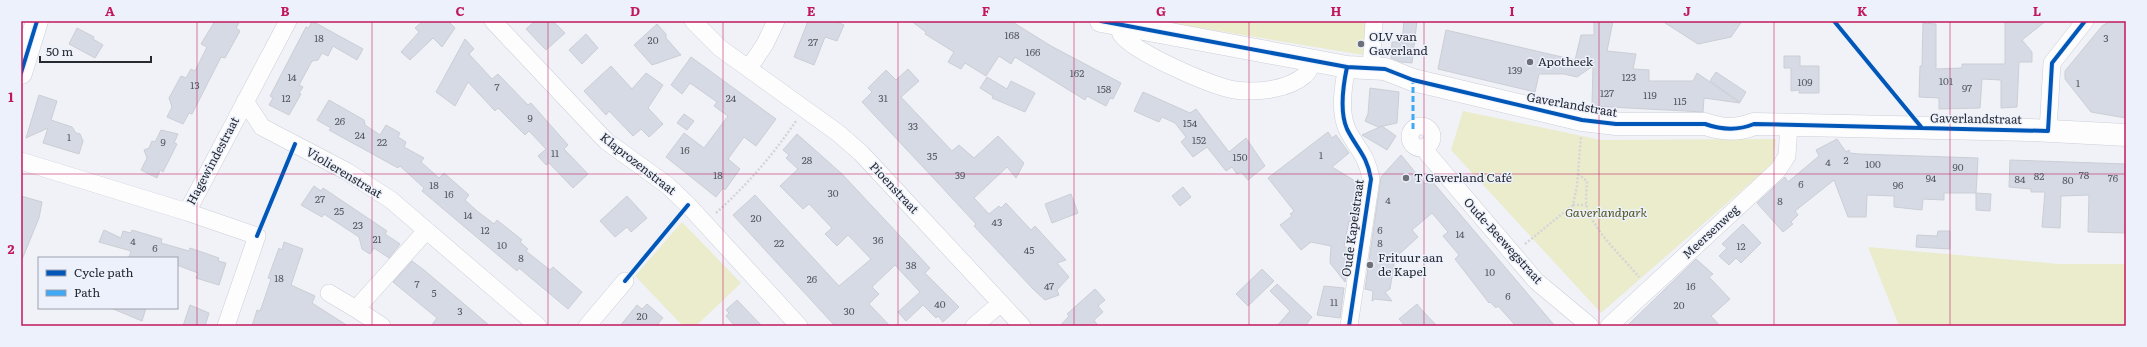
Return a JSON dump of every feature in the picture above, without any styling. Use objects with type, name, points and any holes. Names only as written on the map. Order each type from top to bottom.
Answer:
[{"type":"street","points":[[21,73],[37,21]]},
{"type":"street","name":"Hagewindestraat","points":[[21,161],[187,212],[288,21]]},
{"type":"street","name":"Klaprozenstraat","points":[[493,21],[606,142],[667,185],[799,326]]},
{"type":"street","name":"Pioenstraat","points":[[693,21],[720,48],[861,152],[1022,326]]},
{"type":"street","points":[[749,68],[765,44],[776,21]]},
{"type":"street","points":[[1371,68],[1374,21]]},
{"type":"street","points":[[2048,131],[2052,63],[2085,21]]},
{"type":"street","name":"Gaverlandstraat","points":[[1110,23],[1313,59],[1347,67],[1386,69],[1413,80],[1582,120],[1616,124],[1705,124],[1718,129],[1741,129],[1754,124],[2048,131],[2126,135]]},
{"type":"street","name":"Gaverlandstraat","points":[[1110,23],[1127,39],[1152,56],[1187,73],[1234,90],[1260,90],[1286,84],[1305,75],[1313,59]]},
{"type":"street","name":"Oude Kapelstraat","points":[[1347,67],[1343,98],[1345,121],[1347,128],[1366,159],[1371,179],[1350,326]]},
{"type":"street","name":"Violierenstraat","points":[[245,100],[262,127],[346,171],[391,200],[538,326]]},
{"type":"street","name":"Meersenweg","points":[[1609,326],[1778,170],[1787,156],[1789,125]]},
{"type":"street","name":"Oude-Beewegstraat","points":[[1425,147],[1428,154],[1494,233],[1515,254],[1536,281],[1590,326]]},
{"type":"street","points":[[187,212],[257,236],[226,326]]},
{"type":"street","points":[[356,309],[426,231]]},
{"type":"street","points":[[587,326],[625,281]]},
{"type":"street","points":[[329,293],[382,326]]},
{"type":"street","points":[[974,326],[1001,303]]},
{"type":"path","points":[[705,224],[748,184],[778,147],[804,109]]},
{"type":"path","points":[[1515,254],[1572,205],[1578,174],[1582,120]]},
{"type":"path","points":[[1578,174],[1587,181],[1586,205],[1599,230],[1644,282]]},
{"type":"path","points":[[1572,205],[1586,205]]},
{"type":"green space","points":[[1159,21],[1366,21],[1363,55]]},
{"type":"green space","name":"Gaverlandpark","points":[[1463,111],[1601,140],[1776,139],[1773,163],[1601,313],[1451,150]]},
{"type":"green space","points":[[682,222],[741,283],[696,326],[683,326],[635,276]]},
{"type":"green space","points":[[1868,247],[2059,264],[2126,264],[2126,326],[1899,326]]},
{"type":"building","points":[[215,21],[240,21],[236,28],[240,31],[225,58],[221,57],[192,114],[189,113],[183,124],[167,117],[172,107],[169,98],[181,76],[186,78],[191,69],[195,71],[207,47],[201,44]]},
{"type":"building","points":[[312,21],[363,49],[357,60],[333,46],[328,56],[322,53],[318,60],[312,61],[299,85],[303,87],[299,93],[301,94],[289,115],[269,105],[273,98],[270,96],[306,27],[309,28]]},
{"type":"building","points":[[423,21],[448,21],[455,28],[442,47],[433,38],[410,60],[401,52],[419,32],[415,28]]},
{"type":"building","points":[[535,21],[553,21],[565,33],[546,50],[526,29]]},
{"type":"building","points":[[808,21],[835,21],[844,25],[837,41],[825,37],[814,65],[794,57]]},
{"type":"building","points":[[911,21],[1011,21],[1051,46],[1121,83],[1113,99],[1110,98],[1106,106],[1087,96],[1085,100],[1015,57],[1011,64],[999,56],[986,76],[965,63],[961,69],[948,62],[954,52],[925,34],[926,32]]},
{"type":"building","points":[[1404,21],[1417,21],[1412,63],[1401,62],[1391,58],[1392,42],[1402,42]]},
{"type":"building","points":[[1594,21],[1613,21],[1607,51],[1636,54],[1633,69],[1649,70],[1649,81],[1693,81],[1697,73],[1740,103],[1704,98],[1703,112],[1592,106],[1593,66],[1577,77],[1564,74],[1539,74],[1535,92],[1438,69],[1446,30],[1575,60],[1581,35],[1594,35]]},
{"type":"building","points":[[1662,21],[1742,21],[1731,37],[1698,44]]},
{"type":"building","points":[[2005,21],[2046,21],[2022,40],[2032,52],[2032,62],[2019,62],[2017,107],[2001,108],[2001,80],[1982,79],[1980,108],[1939,109],[1939,98],[1919,97],[1920,66],[1922,66],[1923,23],[1936,24],[1936,69],[1962,68],[1962,64],[2005,64]]},
{"type":"building","points":[[2110,21],[2126,21],[2126,118],[2091,112],[2065,79],[2065,71],[2102,26]]},
{"type":"building","points":[[657,24],[666,34],[666,38],[681,55],[652,65],[634,45]]},
{"type":"building","points":[[77,28],[94,37],[93,39],[103,45],[95,58],[69,44]]},
{"type":"building","points":[[586,34],[598,48],[582,64],[569,50]]},
{"type":"building","points":[[465,39],[474,49],[469,54],[492,79],[498,74],[528,105],[531,103],[568,145],[564,149],[588,174],[573,188],[549,163],[546,165],[538,156],[546,149],[529,131],[525,135],[498,108],[495,111],[468,82],[455,106],[436,92]]},
{"type":"building","points":[[1784,56],[1800,56],[1800,66],[1819,66],[1819,93],[1799,93],[1799,90],[1791,91],[1791,68],[1784,68]]},
{"type":"building","points":[[691,57],[776,119],[756,146],[744,137],[728,159],[740,169],[725,190],[723,188],[716,197],[666,157],[684,133],[704,148],[728,116],[714,106],[717,102],[690,83],[682,94],[671,85]]},
{"type":"building","points":[[611,66],[632,89],[646,73],[663,85],[648,108],[663,124],[649,137],[641,129],[633,136],[609,111],[606,115],[584,91]]},
{"type":"building","points":[[908,69],[919,81],[901,97],[952,151],[959,145],[974,158],[998,136],[1024,163],[1016,178],[1007,167],[974,198],[989,214],[999,206],[1001,208],[1006,203],[1031,230],[1035,226],[1066,260],[1057,263],[1069,277],[1057,290],[1059,295],[1045,300],[1033,289],[974,226],[976,224],[862,102],[872,92],[868,88],[886,70],[896,80]]},
{"type":"building","points":[[1716,72],[1746,92],[1740,102],[1710,81]]},
{"type":"building","points":[[987,77],[1007,89],[1011,81],[1035,93],[1025,112],[992,98],[993,96],[980,88]]},
{"type":"building","points":[[1370,88],[1399,92],[1397,123],[1378,127],[1365,121],[1368,114]]},
{"type":"building","points":[[1143,92],[1190,113],[1196,109],[1229,152],[1246,138],[1265,166],[1248,180],[1241,172],[1237,174],[1232,167],[1226,171],[1207,147],[1193,157],[1181,142],[1186,137],[1175,123],[1162,117],[1159,122],[1134,111]]},
{"type":"building","points":[[39,95],[57,101],[51,120],[72,127],[76,133],[80,134],[83,141],[79,154],[43,143],[48,128],[26,138]]},
{"type":"building","points":[[329,100],[364,120],[365,125],[380,135],[386,125],[400,133],[398,137],[406,142],[404,147],[424,158],[421,162],[439,178],[444,173],[469,195],[465,200],[477,211],[494,224],[497,220],[522,240],[520,242],[528,249],[526,251],[550,270],[553,267],[582,292],[568,309],[519,268],[517,271],[422,191],[424,188],[400,166],[398,168],[329,130],[331,128],[317,120]]},
{"type":"building","points":[[684,114],[694,121],[687,130],[677,123]]},
{"type":"building","points":[[1382,126],[1396,136],[1387,150],[1362,135]]},
{"type":"building","points":[[161,130],[178,134],[174,143],[177,144],[163,172],[160,170],[157,178],[141,170],[147,158],[144,150],[149,148],[152,141],[155,142]]},
{"type":"building","points":[[1328,132],[1332,138],[1336,135],[1349,153],[1332,167],[1360,184],[1354,222],[1349,221],[1344,247],[1351,248],[1345,282],[1330,263],[1331,246],[1311,242],[1301,250],[1280,225],[1292,216],[1290,214],[1294,211],[1268,178]]},
{"type":"building","points":[[797,134],[842,174],[930,268],[925,273],[959,307],[943,322],[938,316],[936,318],[923,305],[906,321],[898,312],[920,292],[895,265],[872,287],[879,294],[869,304],[890,326],[835,326],[733,215],[755,195],[839,286],[871,259],[848,235],[837,246],[825,234],[832,228],[809,204],[803,209],[780,186],[798,169],[786,158],[789,155],[783,150]]},
{"type":"building","points":[[1837,139],[1846,152],[1849,150],[1850,153],[1978,158],[1976,193],[1944,193],[1944,200],[1923,199],[1922,210],[1894,207],[1894,196],[1867,195],[1866,217],[1848,217],[1834,180],[1795,211],[1798,215],[1791,222],[1793,224],[1783,232],[1757,203],[1785,177],[1788,182],[1819,156],[1816,150]]},
{"type":"building","points":[[1401,155],[1425,184],[1431,180],[1555,326],[1516,326],[1498,306],[1496,308],[1490,302],[1489,303],[1455,259],[1459,255],[1443,236],[1448,232],[1432,213],[1412,230],[1418,237],[1395,258],[1390,289],[1385,292],[1392,301],[1375,299],[1372,301],[1373,291],[1365,289],[1381,177]]},
{"type":"building","points":[[2010,160],[2126,164],[2125,233],[2088,232],[2089,195],[2061,196],[2060,228],[2042,227],[2045,192],[2031,192],[2031,189],[2009,187]]},
{"type":"building","points":[[314,186],[321,191],[323,188],[387,231],[385,234],[400,244],[389,258],[374,248],[370,254],[362,249],[359,237],[324,214],[322,217],[301,205]]},
{"type":"building","points":[[1183,187],[1191,197],[1180,206],[1172,196]]},
{"type":"building","points":[[1976,193],[1991,194],[1990,211],[1976,210]]},
{"type":"building","points":[[1071,194],[1078,213],[1052,223],[1045,204]]},
{"type":"building","points":[[21,196],[42,202],[39,218],[21,262]]},
{"type":"building","points":[[627,196],[647,218],[631,232],[627,227],[615,237],[600,221]]},
{"type":"building","points":[[1743,224],[1761,243],[1741,263],[1736,258],[1729,265],[1719,256],[1727,248],[1722,244]]},
{"type":"building","points":[[104,230],[121,238],[123,231],[131,233],[132,230],[162,239],[161,243],[189,251],[190,248],[219,258],[218,261],[226,263],[219,285],[196,278],[198,273],[178,265],[178,257],[129,257],[131,251],[99,242]]},
{"type":"building","points":[[1938,231],[1950,231],[1950,249],[1916,247],[1917,235],[1937,236]]},
{"type":"building","points":[[284,242],[303,249],[291,285],[315,296],[312,303],[348,326],[252,326],[257,310],[260,311],[263,303],[271,279],[268,278],[279,248],[282,250]]},
{"type":"building","points":[[1696,259],[1713,274],[1709,277],[1730,299],[1711,316],[1720,326],[1627,326]]},
{"type":"building","points":[[412,261],[490,326],[431,326],[437,318],[393,282]]},
{"type":"building","points":[[1262,269],[1274,281],[1248,306],[1236,294]]},
{"type":"building","points":[[1277,284],[1312,317],[1305,326],[1277,326],[1290,311],[1270,291]]},
{"type":"building","points":[[1324,286],[1344,288],[1340,318],[1317,315]]},
{"type":"building","points":[[1095,289],[1105,300],[1098,306],[1103,312],[1094,320],[1098,326],[1060,326],[1069,316],[1067,314]]},
{"type":"building","points":[[737,300],[762,326],[735,326],[726,316],[729,313],[726,310]]},
{"type":"building","points":[[647,304],[663,318],[656,326],[620,326],[637,305],[642,309]]},
{"type":"building","points":[[1417,304],[1437,326],[1405,326],[1399,319]]},
{"type":"building","points":[[190,305],[209,313],[205,326],[183,326]]},
{"type":"building","points":[[113,309],[146,309],[142,321]]},
{"type":"marked path","points":[[1413,80],[1413,129]]},
{"type":"cycle path","points":[[21,73],[37,21]]},
{"type":"cycle path","points":[[1101,21],[1347,67],[1385,69],[1413,80],[1582,120],[1616,124],[1705,124],[1717,128],[1730,129],[1742,128],[1754,124],[2048,131],[2052,63],[2085,21]]},
{"type":"cycle path","points":[[1834,21],[1922,128]]},
{"type":"cycle path","points":[[1347,67],[1342,98],[1343,114],[1347,129],[1367,164],[1371,179],[1349,326]]},
{"type":"cycle path","points":[[257,236],[295,144]]},
{"type":"cycle path","points":[[625,281],[688,205]]},
{"type":"place","name":"OLV van Gaverland","points":[[1361,44]]},
{"type":"place","name":"Apotheek","points":[[1530,62]]},
{"type":"place","name":"T Gaverland Café","points":[[1406,178]]},
{"type":"place","name":"Frituur aan de Kapel","points":[[1370,265]]}]
